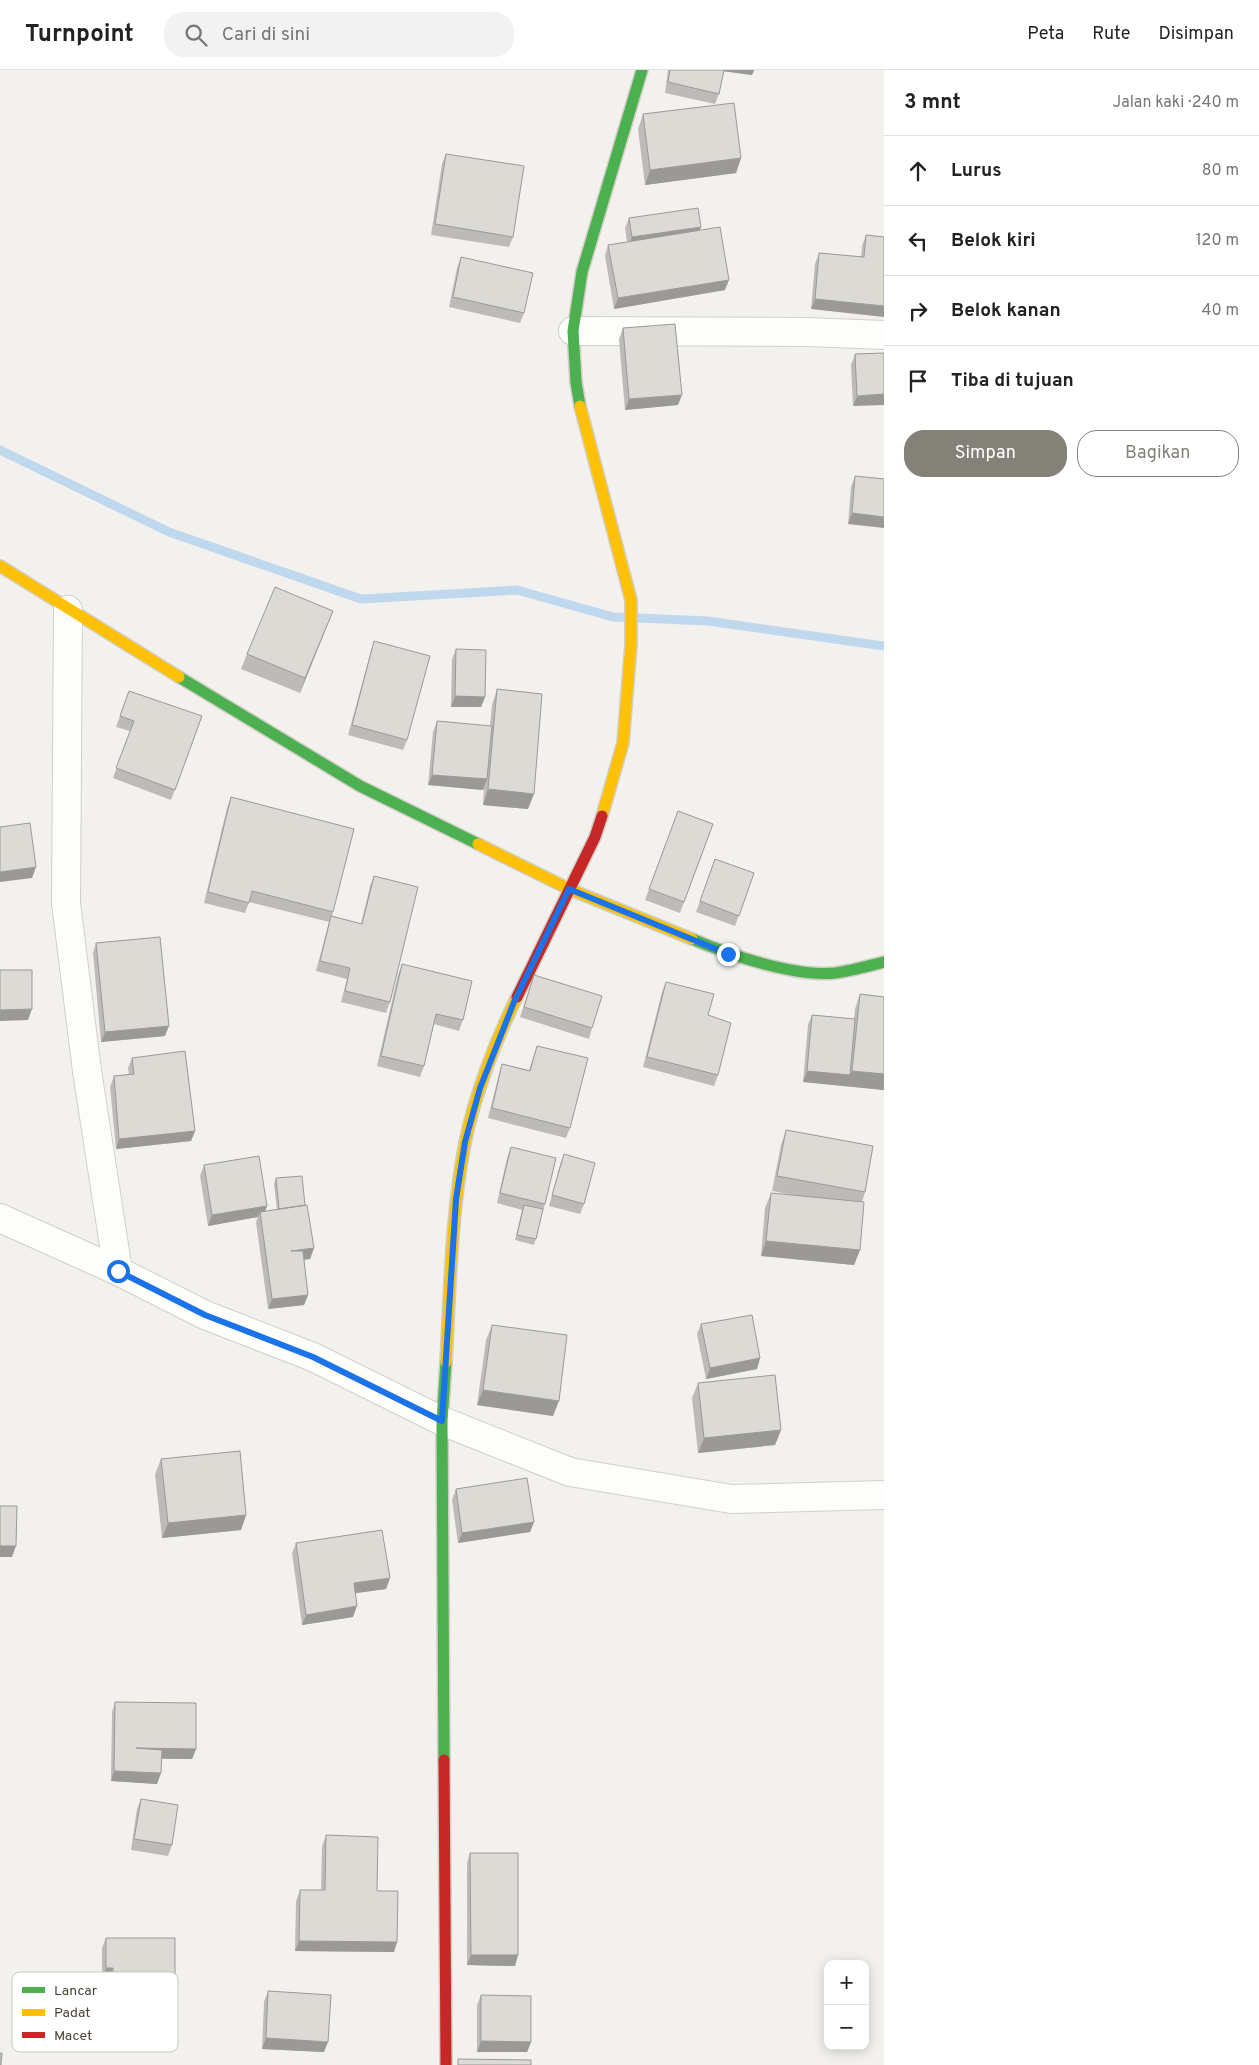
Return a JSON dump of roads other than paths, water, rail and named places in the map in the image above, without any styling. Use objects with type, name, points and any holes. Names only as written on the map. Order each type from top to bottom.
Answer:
[{"type":"street","points":[[446,2065],[442,1421],[456,1199],[465,1142],[480,1088],[514,1002],[595,837],[611,790],[623,743],[631,644],[631,600],[585,430],[576,382],[573,331],[582,272],[642,70]]},
{"type":"street","points":[[573,331],[807,332],[884,336]]},
{"type":"street","points":[[0,566],[68,610],[360,786],[569,889],[728,954],[788,969],[834,973],[884,962]]},
{"type":"street","points":[[68,610],[66,903],[87,1071],[118,1271]]},
{"type":"street","points":[[0,1218],[118,1271],[205,1315],[313,1357],[442,1421],[495,1444],[579,1474],[731,1499],[884,1495]]},
{"type":"waterway","points":[[0,450],[169,532],[361,599],[517,590],[613,617],[708,621],[884,646]]}]
